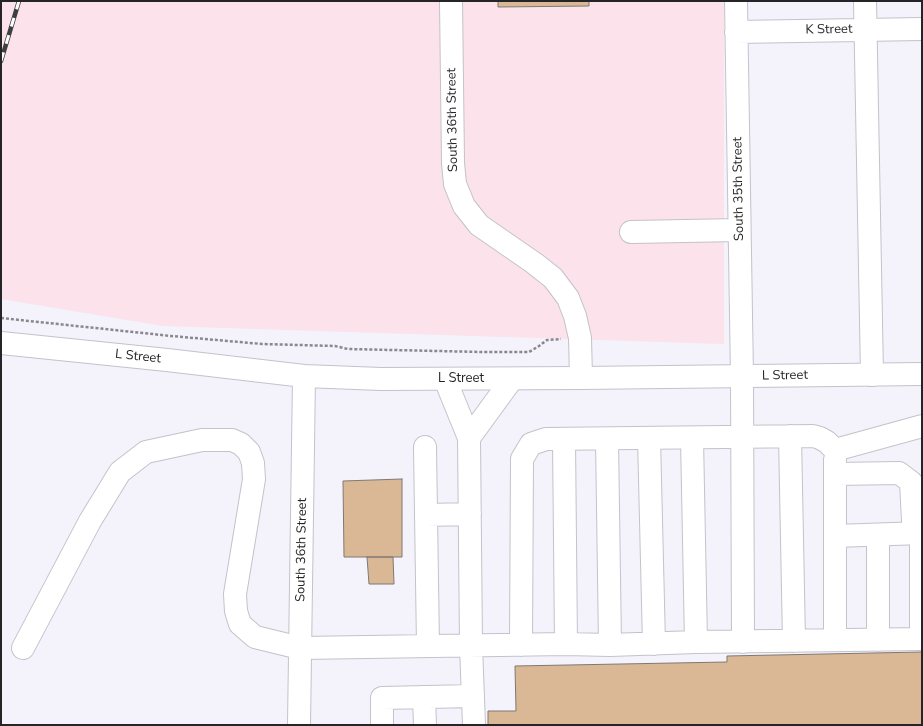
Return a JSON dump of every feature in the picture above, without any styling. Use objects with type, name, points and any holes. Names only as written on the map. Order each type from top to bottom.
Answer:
[{"type":"main road","name":"South 36th Street","points":[[451,1],[453,163],[455,184],[464,206],[479,225],[553,278],[568,298],[575,316],[580,338],[581,378]]},
{"type":"main road","name":"South 35th Street","points":[[736,1],[742,377],[744,642]]},
{"type":"main road","points":[[865,1],[872,375]]},
{"type":"main road","name":"K Street","points":[[736,32],[922,29]]},
{"type":"main road","points":[[630,232],[740,230]]},
{"type":"main road","name":"L Street","points":[[1,343],[304,376],[381,379],[742,377],[922,374]]},
{"type":"main road","name":"South 36th Street","points":[[299,725],[304,376]]},
{"type":"main road","points":[[469,438],[512,378]]},
{"type":"main road","points":[[445,379],[469,438],[471,646],[474,725]]},
{"type":"main road","points":[[835,450],[922,426]]},
{"type":"main road","points":[[893,434],[912,437],[922,436]]},
{"type":"main road","points":[[790,436],[794,641]]},
{"type":"main road","points":[[521,645],[522,459],[531,444],[546,439],[813,436],[827,442],[835,450],[835,640]]},
{"type":"main road","points":[[649,438],[654,644]]},
{"type":"main road","points":[[692,438],[696,642]]},
{"type":"main road","points":[[564,439],[566,644]]},
{"type":"main road","points":[[607,439],[610,645]]},
{"type":"main road","points":[[23,648],[90,521],[120,472],[146,452],[202,440],[232,440],[241,444],[249,452],[253,463],[254,479],[235,594],[236,611],[240,624],[255,637],[300,648],[566,644],[610,645],[696,642],[922,639],[921,533],[913,521],[911,482],[899,473],[835,474]]},
{"type":"main road","points":[[425,447],[428,646]]},
{"type":"main road","points":[[426,515],[470,514]]},
{"type":"main road","points":[[835,536],[921,533]]},
{"type":"main road","points":[[878,535],[878,640]]},
{"type":"main road","points":[[382,725],[382,698],[473,696]]},
{"type":"main road","points":[[424,697],[425,725]]},
{"type":"path","points":[[1,318],[171,336],[262,344],[335,346],[348,349],[529,352],[547,340],[580,338]]},
{"type":"shaded area","points":[[1,1],[724,1],[724,344],[163,326],[1,299]]},
{"type":"building","points":[[498,1],[589,1],[589,6],[498,7]]},
{"type":"building","points":[[402,479],[402,557],[344,557],[343,481]]},
{"type":"building","points":[[367,557],[393,557],[394,584],[369,584]]},
{"type":"building","points":[[922,652],[922,725],[488,725],[488,711],[516,711],[515,666],[727,662],[727,656]]},
{"type":"railway","points":[[1,61],[19,1]]}]
